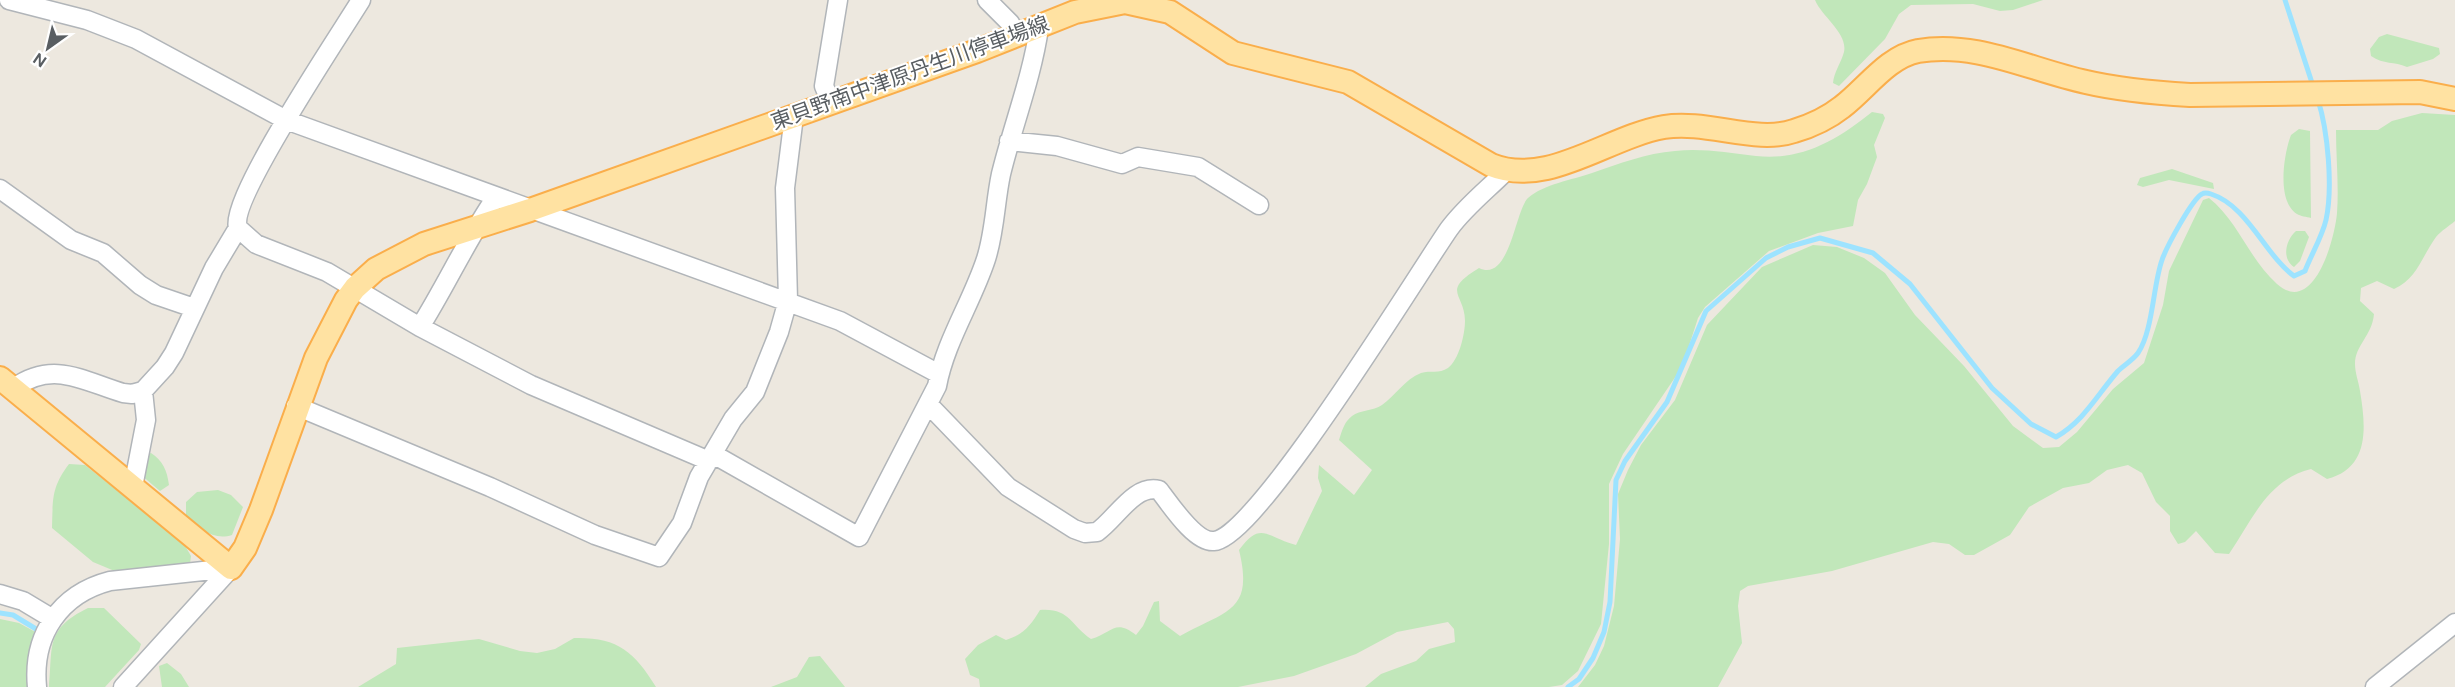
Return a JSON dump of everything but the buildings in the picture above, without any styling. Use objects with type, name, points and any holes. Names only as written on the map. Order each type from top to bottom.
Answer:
[{"type":"main road","name":"東貝野南中津原丹生川停車場線","points":[[231,568],[245,548],[261,510],[296,406],[316,358],[355,288],[376,269],[403,253],[831,103],[1039,28],[1075,12],[1125,2],[1175,6],[1233,53],[1348,82],[1491,165],[1506,171],[1545,169],[1645,131],[1665,127],[1692,124],[1750,134],[1792,132],[1823,120],[1843,106],[1896,60],[1924,51],[1967,50],[2087,82],[2132,90],[2190,95],[2420,92],[2455,99]]},
{"type":"main road","points":[[7,383],[231,568]]},
{"type":"street","points":[[9,0],[87,20],[136,39],[286,120],[530,210],[788,300],[864,332],[939,374]]},
{"type":"street","points":[[7,383],[52,373],[66,374],[123,393],[132,394],[143,391],[174,353],[214,268],[238,228],[238,212],[286,120],[362,0]]},
{"type":"street","points":[[831,103],[824,86],[838,0]]},
{"type":"street","points":[[987,0],[1010,23],[1017,36]]},
{"type":"street","points":[[238,228],[256,244],[327,272],[420,327],[557,397],[711,457],[859,537],[928,404],[992,242],[1000,177],[1035,57],[1039,28]]},
{"type":"street","points":[[296,406],[489,487],[595,535],[659,557],[682,523],[699,477],[741,408],[755,392],[779,332],[788,300],[785,188],[794,116]]},
{"type":"street","points":[[1009,141],[1057,146],[1122,164],[1138,157],[1198,167],[1259,205]]},
{"type":"street","points":[[928,404],[1008,487],[1074,530],[1092,534],[1097,532],[1137,494],[1151,488],[1159,490],[1193,532],[1209,541],[1224,539],[1244,521],[1298,453],[1450,227],[1506,171]]},
{"type":"street","points":[[0,189],[71,240],[103,253],[140,285],[156,295],[194,309]]},
{"type":"street","points":[[420,327],[446,286],[475,228],[496,197]]},
{"type":"street","points":[[133,487],[146,420],[143,391]]},
{"type":"street","points":[[37,687],[42,645],[54,619],[62,605],[94,585],[110,581],[231,568]]},
{"type":"street","points":[[123,687],[231,568]]},
{"type":"street","points":[[0,594],[23,601],[54,619]]},
{"type":"street","points":[[2376,687],[2391,681],[2455,623]]},
{"type":"green space","points":[[1815,0],[2043,0],[2013,10],[2000,11],[1973,4],[1911,5],[1899,14],[1885,39],[1839,86],[1833,83],[1844,52],[1844,45],[1842,38]]},
{"type":"green space","points":[[2387,34],[2439,48],[2440,54],[2433,59],[2407,67],[2380,61],[2371,56],[2370,49],[2379,37]]},
{"type":"green space","points":[[1872,112],[1883,114],[1885,118],[1874,145],[1877,157],[1858,200],[1853,226],[1818,233],[1769,251],[1705,307],[1698,318],[1676,376],[1623,454],[1609,484],[1609,544],[1601,624],[1578,671],[1562,685],[1549,687],[1365,687],[1381,674],[1416,661],[1429,649],[1455,642],[1454,629],[1448,622],[1397,632],[1356,654],[1294,676],[1238,687],[980,687],[979,679],[970,675],[965,659],[978,645],[996,635],[1006,640],[1017,635],[1030,625],[1040,610],[1050,610],[1064,615],[1091,639],[1118,627],[1136,635],[1143,626],[1154,602],[1159,601],[1160,621],[1180,636],[1223,614],[1233,606],[1243,586],[1239,550],[1253,535],[1259,533],[1296,545],[1322,491],[1318,478],[1319,465],[1354,495],[1372,470],[1339,440],[1349,418],[1382,405],[1415,376],[1424,372],[1441,371],[1452,364],[1461,346],[1465,326],[1464,312],[1457,288],[1460,282],[1479,268],[1489,270],[1498,265],[1505,256],[1523,205],[1535,193],[1643,156],[1664,152],[1706,150],[1773,157],[1804,152],[1832,140]]},
{"type":"green space","points":[[2422,113],[2455,115],[2455,221],[2436,237],[2414,273],[2402,285],[2394,289],[2377,281],[2361,288],[2360,301],[2374,314],[2373,322],[2356,357],[2355,367],[2364,432],[2358,456],[2341,474],[2327,479],[2311,469],[2283,482],[2262,503],[2229,554],[2215,553],[2196,531],[2185,542],[2178,544],[2170,531],[2170,516],[2156,502],[2142,473],[2128,465],[2107,470],[2089,483],[2063,488],[2029,507],[2010,535],[1974,555],[1965,555],[1949,544],[1933,542],[1832,571],[1748,586],[1740,591],[1738,606],[1742,643],[1718,687],[1578,687],[1595,665],[1604,646],[1614,606],[1620,539],[1618,494],[1628,470],[1641,445],[1675,400],[1707,325],[1762,267],[1813,245],[1837,247],[1864,258],[1885,273],[1915,315],[1964,366],[2013,426],[2043,448],[2059,447],[2077,432],[2113,389],[2144,363],[2163,305],[2169,271],[2203,200],[2209,198],[2219,207],[2267,274],[2277,284],[2290,291],[2302,290],[2312,283],[2320,270],[2327,255],[2335,225],[2338,193],[2336,130],[2378,130],[2392,121]]},
{"type":"green space","points":[[2299,129],[2310,131],[2311,218],[2298,215],[2290,208],[2284,188],[2284,164],[2288,143],[2291,135]]},
{"type":"green space","points":[[2172,169],[2213,183],[2214,189],[2169,180],[2143,187],[2137,185],[2140,178]]},
{"type":"green space","points":[[2296,231],[2305,231],[2309,237],[2300,261],[2294,267],[2287,259],[2286,249]]},
{"type":"green space","points":[[151,453],[164,466],[167,475],[169,485],[160,491],[141,475],[144,456]]},
{"type":"green space","points":[[69,464],[85,465],[184,544],[191,556],[190,564],[117,572],[93,562],[52,528],[56,487]]},
{"type":"green space","points":[[218,490],[231,495],[243,507],[232,535],[213,535],[186,517],[186,502],[197,492]]},
{"type":"green space","points":[[88,608],[104,608],[141,644],[139,650],[105,687],[49,687],[52,650],[58,631],[64,623]]},
{"type":"green space","points":[[0,619],[19,623],[39,634],[31,684],[28,687],[0,687]]},
{"type":"green space","points":[[574,638],[602,640],[623,649],[640,664],[656,687],[358,687],[396,664],[397,648],[479,639],[520,651],[537,653],[555,649]]},
{"type":"green space","points":[[820,656],[845,687],[771,687],[797,677],[809,657]]},
{"type":"green space","points":[[167,663],[181,674],[189,687],[162,687],[159,666]]},
{"type":"waterway","points":[[2285,0],[2314,89]]},
{"type":"waterway","points":[[1568,687],[1579,679],[1593,658],[1604,632],[1610,602],[1616,480],[1625,461],[1667,402],[1706,311],[1766,258],[1788,247],[1820,238],[1873,253],[1910,284],[1992,388],[2031,424],[2056,437],[2075,423],[2118,371],[2138,353],[2147,333],[2162,260],[2186,214],[2202,194],[2211,194],[2236,209],[2274,256],[2294,276],[2305,271],[2322,233],[2328,207],[2328,160],[2322,113],[2318,100]]},
{"type":"waterway","points":[[0,613],[13,615],[41,632]]}]
